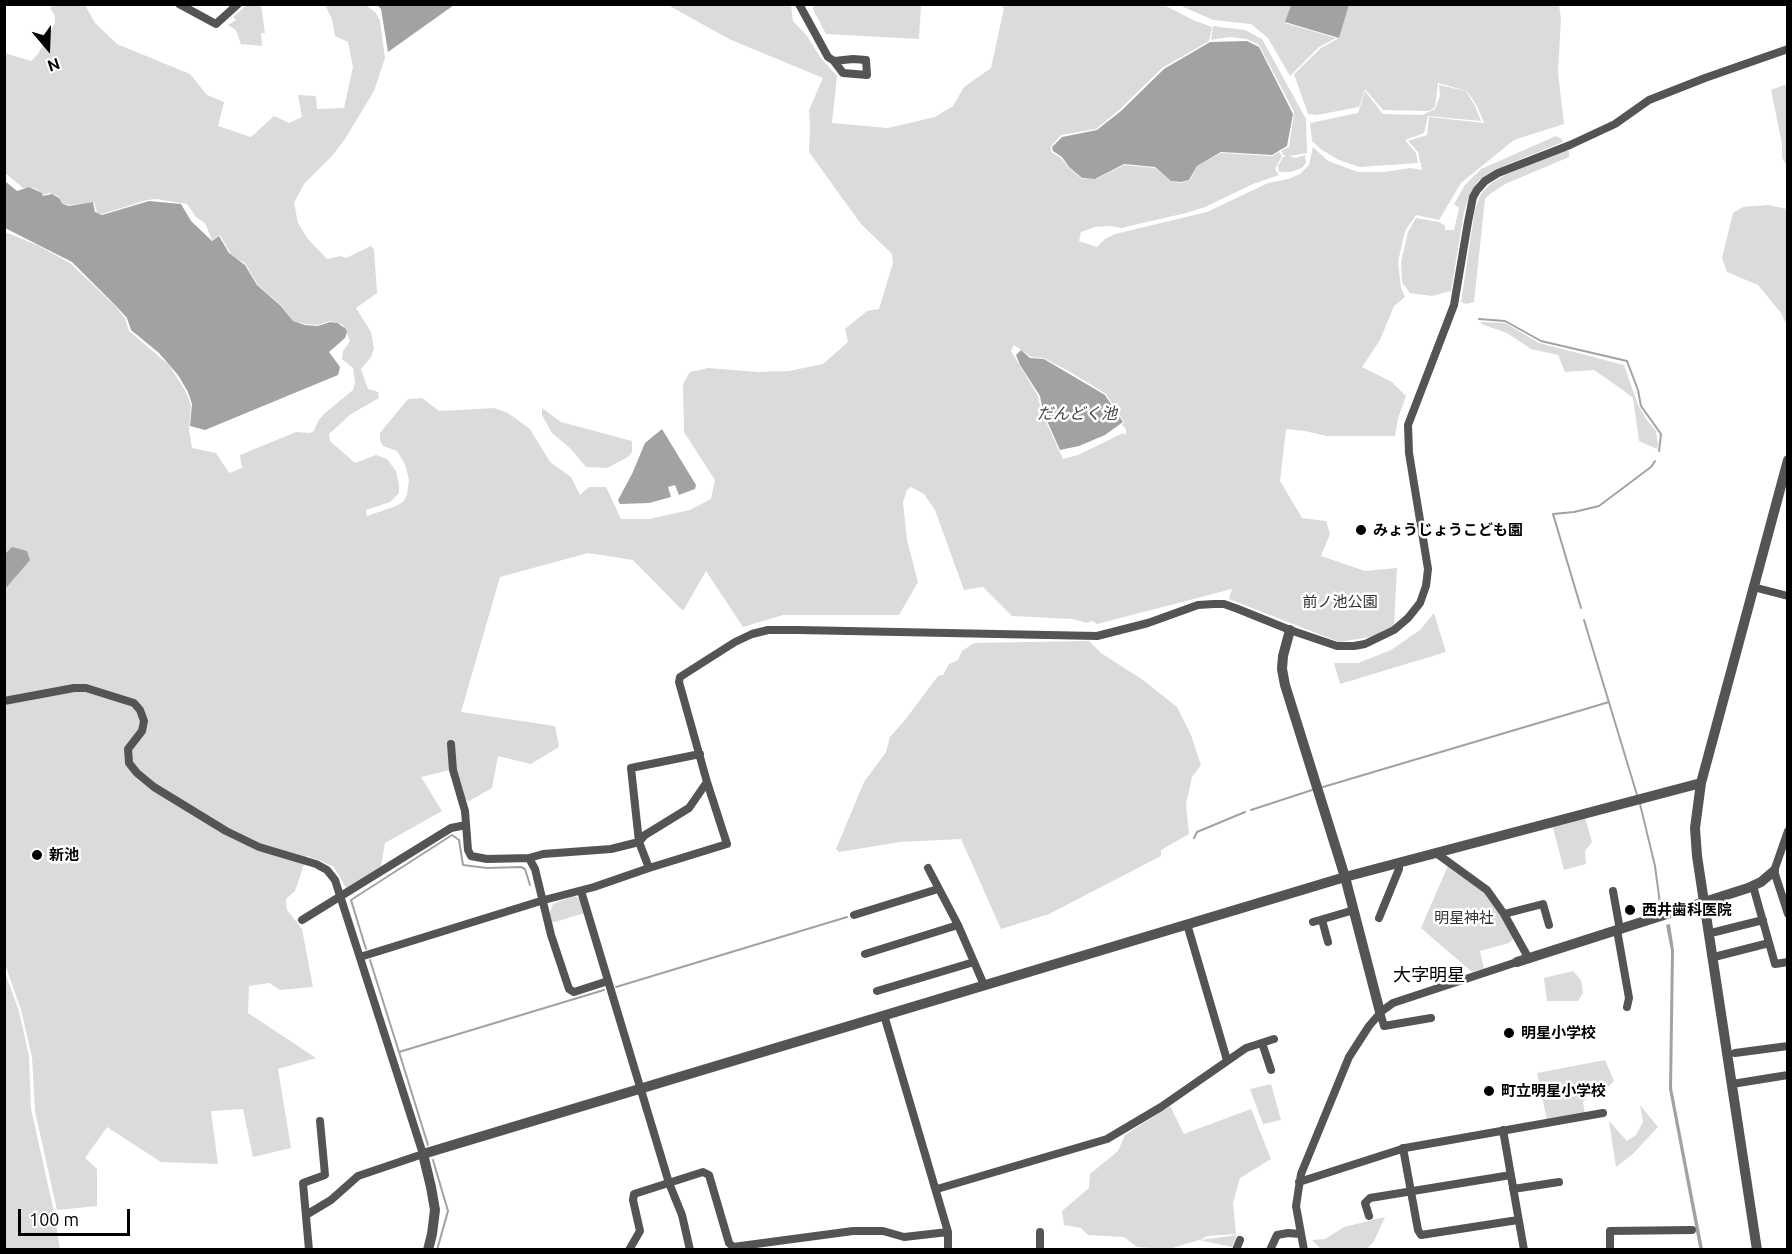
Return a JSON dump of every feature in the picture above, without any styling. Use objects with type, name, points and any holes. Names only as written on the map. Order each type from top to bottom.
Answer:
[{"type":"street","points":[[179,4],[216,24],[238,4]]},
{"type":"street","points":[[799,4],[828,57],[834,61]]},
{"type":"street","points":[[360,957],[544,900],[581,891],[727,844],[706,782],[680,688],[680,677],[744,637],[760,632],[798,630],[1097,636],[1148,623],[1198,605],[1214,604],[1238,609],[1328,644],[1354,646],[1394,630],[1408,618],[1423,595],[1427,576],[1428,561],[1409,453],[1408,425],[1454,305],[1473,197],[1481,185],[1498,173],[1603,130],[1648,100],[1788,49]]},
{"type":"street","points":[[1757,1250],[1695,841],[1696,811],[1701,783],[1788,460]]},
{"type":"street","points":[[1754,587],[1788,596]]},
{"type":"street","points":[[1290,630],[1282,662],[1285,685],[1345,877],[1384,1026],[1431,1018]]},
{"type":"street","points":[[4,701],[74,688],[86,688],[134,703],[140,710],[144,721],[142,731],[128,749],[129,763],[136,773],[154,787],[226,831],[259,847],[322,867],[335,880],[423,1154],[435,1210],[428,1250]]},
{"type":"street","points":[[451,744],[453,770],[465,811],[471,856],[529,858],[543,854],[611,849],[639,842],[645,835],[689,808],[706,782]]},
{"type":"street","points":[[649,868],[639,842],[631,768],[699,754]]},
{"type":"street","points":[[306,1215],[331,1200],[358,1176],[423,1154],[1345,877],[1701,783]]},
{"type":"street","points":[[302,920],[451,828],[466,825]]},
{"type":"street","points":[[1304,1250],[1296,1206],[1303,1168],[1349,1057],[1380,1012],[1404,999],[1753,886],[1774,871],[1788,831]]},
{"type":"street","points":[[1436,853],[1487,890],[1504,914],[1528,959]]},
{"type":"street","points":[[529,858],[535,869],[551,935],[570,990],[574,992],[608,981]]},
{"type":"street","points":[[1379,918],[1399,869],[1399,863]]},
{"type":"street","points":[[928,868],[958,925],[984,985]]},
{"type":"street","points":[[1774,871],[1788,914]]},
{"type":"street","points":[[1753,886],[1775,964],[1788,962]]},
{"type":"street","points":[[854,915],[938,889]]},
{"type":"street","points":[[581,891],[669,1183],[682,1215],[690,1250]]},
{"type":"street","points":[[1613,891],[1629,998],[1627,1007]]},
{"type":"street","points":[[1504,914],[1543,904],[1549,925]]},
{"type":"street","points":[[1328,942],[1318,921],[1354,910]]},
{"type":"street","points":[[1715,932],[1763,920]]},
{"type":"street","points":[[1187,924],[1227,1060]]},
{"type":"street","points":[[865,954],[958,925]]},
{"type":"street","points":[[1718,956],[1769,943]]},
{"type":"street","points":[[877,992],[974,962]]},
{"type":"street","points":[[884,1015],[948,1232],[948,1250]]},
{"type":"street","points":[[936,1189],[1107,1138],[1161,1107],[1246,1048],[1274,1039]]},
{"type":"street","points":[[1262,1042],[1271,1070]]},
{"type":"street","points":[[1735,1053],[1788,1046]]},
{"type":"street","points":[[1732,1084],[1788,1076]]},
{"type":"street","points":[[1299,1182],[1403,1148],[1603,1113]]},
{"type":"street","points":[[309,1250],[303,1183],[325,1175],[320,1121]]},
{"type":"street","points":[[1503,1130],[1524,1250]]},
{"type":"street","points":[[1403,1148],[1418,1230],[1421,1235],[1518,1220]]},
{"type":"street","points":[[629,1250],[640,1231],[633,1200],[634,1194],[704,1172],[709,1175],[729,1243],[733,1247],[853,1232],[883,1231],[904,1237],[948,1232]]},
{"type":"street","points":[[1369,1216],[1365,1203],[1370,1198],[1511,1175]]},
{"type":"street","points":[[1513,1189],[1559,1182]]},
{"type":"street","points":[[1610,1250],[1610,1231],[1692,1230]]},
{"type":"street","points":[[1040,1232],[1040,1250]]},
{"type":"street","points":[[1270,1250],[1277,1235],[1300,1234]]},
{"type":"street","points":[[1236,1250],[1240,1240]]},
{"type":"green space","name":"前ノ池公園","points":[[53,5],[85,5],[95,23],[117,44],[190,74],[207,95],[224,102],[218,126],[251,137],[274,116],[289,123],[302,117],[298,95],[316,96],[317,109],[344,108],[353,67],[348,42],[335,36],[332,19],[325,5],[366,5],[375,12],[380,21],[385,58],[374,91],[345,139],[332,156],[304,184],[294,203],[298,223],[307,238],[327,259],[340,256],[346,258],[371,246],[374,250],[377,293],[356,308],[371,332],[374,348],[371,357],[361,369],[368,389],[378,392],[379,398],[351,414],[329,434],[330,441],[355,463],[376,455],[387,459],[396,471],[399,493],[390,502],[366,510],[367,516],[396,506],[403,502],[407,495],[409,480],[405,464],[397,451],[383,446],[380,433],[408,399],[422,398],[439,411],[494,408],[508,413],[530,429],[550,462],[571,477],[580,495],[589,487],[606,487],[621,519],[649,519],[690,510],[711,499],[715,480],[684,432],[683,384],[690,372],[708,368],[758,372],[789,371],[823,364],[848,342],[845,329],[867,311],[879,309],[893,263],[892,254],[861,224],[809,152],[809,110],[823,78],[729,39],[668,5],[791,5],[793,21],[837,76],[832,123],[888,128],[935,117],[953,106],[964,87],[991,68],[1004,8],[1000,5],[1164,5],[1212,27],[1209,41],[1162,68],[1096,129],[1061,135],[1051,146],[1051,152],[1061,158],[1082,179],[1096,179],[1124,165],[1155,168],[1171,181],[1181,183],[1190,180],[1197,166],[1221,153],[1272,156],[1279,152],[1282,156],[1275,169],[1279,175],[1186,213],[1121,228],[1095,227],[1081,232],[1079,241],[1097,247],[1105,239],[1115,234],[1207,212],[1268,183],[1300,174],[1309,165],[1313,147],[1328,161],[1358,172],[1385,172],[1410,168],[1422,170],[1418,152],[1408,141],[1427,135],[1429,117],[1484,123],[1467,91],[1438,83],[1435,107],[1429,111],[1383,110],[1365,89],[1359,107],[1317,115],[1308,114],[1294,74],[1321,48],[1339,38],[1349,5],[1559,5],[1561,19],[1558,72],[1564,124],[1514,140],[1461,183],[1439,220],[1416,215],[1405,231],[1398,262],[1401,288],[1405,297],[1394,306],[1380,340],[1362,367],[1392,382],[1406,396],[1398,418],[1395,436],[1326,436],[1286,429],[1280,481],[1302,518],[1326,521],[1330,534],[1321,556],[1365,571],[1397,568],[1394,626],[1370,637],[1339,642],[1229,599],[1232,589],[1097,624],[1092,621],[1086,623],[1073,619],[1012,616],[983,587],[964,590],[935,510],[924,494],[911,487],[907,490],[903,502],[907,540],[918,582],[899,615],[783,615],[743,627],[706,571],[683,611],[633,560],[588,553],[500,577],[461,712],[555,726],[559,747],[531,764],[498,756],[492,788],[469,801],[464,799],[454,769],[421,777],[442,811],[385,843],[381,866],[346,888],[334,867],[307,856],[295,891],[286,899],[287,910],[302,929],[313,987],[280,990],[269,983],[249,986],[248,1013],[316,1058],[278,1069],[291,1148],[253,1157],[243,1109],[211,1111],[218,1164],[161,1162],[107,1127],[85,1158],[97,1169],[97,1206],[57,1210],[35,1111],[32,1057],[21,1010],[5,964],[5,232],[39,246],[70,263],[114,305],[125,318],[129,331],[169,365],[186,392],[191,405],[189,430],[192,448],[216,453],[229,473],[242,468],[240,455],[296,432],[314,431],[318,421],[325,413],[353,390],[355,382],[353,368],[342,359],[343,351],[350,341],[343,325],[330,321],[318,325],[293,321],[282,306],[258,285],[245,263],[232,256],[220,235],[212,240],[205,223],[196,217],[187,204],[157,199],[147,200],[102,214],[97,213],[94,202],[64,204],[58,196],[49,193],[44,195],[30,187],[23,188],[5,173],[5,53],[31,61],[38,54],[55,23],[55,16],[50,8]],"holes":[[[1014,345],[1031,357],[1044,358],[1106,394],[1124,422],[1122,425],[1126,429],[1126,435],[1123,433],[1078,455],[1063,459],[1041,411],[1038,396],[1011,351]]]},
{"type":"green space","points":[[247,5],[261,5],[265,33],[261,33],[262,46],[241,44],[236,30],[228,25],[236,20],[233,17]]},
{"type":"green space","points":[[813,5],[921,5],[919,39],[826,34]]},
{"type":"green space","points":[[1179,5],[1291,5],[1285,23],[1336,38],[1319,47],[1290,76],[1268,38],[1251,24],[1213,20]]},
{"type":"green space","points":[[1213,26],[1245,30],[1262,39],[1306,119],[1307,153],[1289,156],[1296,158],[1305,155],[1306,163],[1302,168],[1291,172],[1279,172],[1278,166],[1283,157],[1287,156],[1281,151],[1289,147],[1294,112],[1259,45],[1247,39],[1229,37],[1211,40]]},
{"type":"green space","points":[[1788,84],[1787,166],[1782,158],[1782,144],[1771,90]]},
{"type":"green space","points":[[1439,85],[1466,91],[1481,121],[1428,116],[1424,133],[1405,140],[1416,153],[1418,163],[1360,167],[1339,160],[1312,141],[1310,123],[1358,113],[1365,91],[1383,114],[1422,115],[1435,109],[1440,96]]},
{"type":"green space","points":[[1556,136],[1563,142],[1496,169],[1478,181],[1469,196],[1464,212],[1451,291],[1432,296],[1410,293],[1402,282],[1401,262],[1408,232],[1416,218],[1439,222],[1445,226],[1445,230],[1454,230],[1459,208],[1454,204],[1465,185],[1481,169]]},
{"type":"green space","points":[[1569,151],[1569,157],[1505,184],[1485,199],[1474,302],[1466,304],[1461,302],[1475,209],[1481,194],[1490,184],[1505,175]]},
{"type":"green space","points":[[1768,205],[1787,209],[1787,326],[1781,313],[1758,285],[1727,272],[1722,258],[1733,213],[1743,207]]},
{"type":"green space","points":[[1481,322],[1505,323],[1539,343],[1624,365],[1638,405],[1656,431],[1657,449],[1639,441],[1633,398],[1620,388],[1594,370],[1565,372],[1558,355],[1531,349],[1507,333],[1481,324]]},
{"type":"green space","points":[[542,408],[561,422],[632,441],[632,452],[628,457],[607,468],[586,467],[571,449],[552,433],[542,415]]},
{"type":"green space","points":[[1434,613],[1446,652],[1340,684],[1334,663],[1358,663],[1391,650],[1420,630]]},
{"type":"green space","points":[[1089,641],[1101,653],[1143,680],[1177,707],[1191,735],[1201,765],[1192,777],[1186,804],[1189,834],[1161,850],[1161,856],[1049,914],[1001,929],[961,839],[900,842],[839,852],[836,849],[864,782],[886,752],[890,737],[938,676],[943,675],[949,664],[958,660],[962,651],[974,643]]},
{"type":"green space","points":[[1585,817],[1592,842],[1585,851],[1586,864],[1564,870],[1553,828],[1555,825]]},
{"type":"green space","name":"明星神社","points":[[1450,861],[1487,890],[1517,935],[1509,943],[1480,951],[1484,969],[1472,972],[1421,928]]},
{"type":"green space","points":[[574,896],[581,899],[585,913],[551,923],[549,914],[553,904]]},
{"type":"green space","points":[[4,970],[19,1011],[29,1056],[31,1109],[60,1249],[5,1249]]},
{"type":"green space","points":[[1573,971],[1581,980],[1583,993],[1578,1001],[1547,1001],[1544,978]]},
{"type":"green space","points":[[1605,1060],[1614,1081],[1608,1087],[1589,1095],[1583,1102],[1585,1114],[1547,1120],[1537,1073]]},
{"type":"green space","points":[[1271,1084],[1281,1120],[1263,1124],[1250,1089]]},
{"type":"green space","points":[[1640,1105],[1658,1127],[1633,1154],[1616,1167],[1609,1121],[1627,1141],[1636,1135],[1643,1122]]},
{"type":"green space","points":[[1170,1106],[1184,1134],[1251,1109],[1271,1159],[1240,1178],[1233,1203],[1236,1234],[1207,1236],[1200,1240],[1237,1235],[1232,1247],[1199,1240],[1169,1249],[1137,1247],[1124,1237],[1088,1235],[1081,1228],[1064,1225],[1062,1211],[1089,1188],[1090,1174],[1118,1151],[1125,1135]]},
{"type":"green space","points":[[1385,1217],[1374,1241],[1367,1249],[1321,1249],[1312,1240],[1325,1239],[1344,1227]]},
{"type":"water","points":[[1291,4],[1349,5],[1339,38],[1285,22]]},
{"type":"water","points":[[377,5],[454,5],[388,52],[381,9]]},
{"type":"water","points":[[1247,41],[1259,47],[1293,114],[1287,146],[1272,155],[1221,152],[1197,166],[1189,180],[1181,182],[1171,181],[1155,167],[1124,164],[1095,179],[1082,178],[1053,151],[1052,147],[1062,137],[1097,130],[1121,111],[1164,69],[1210,42]]},
{"type":"water","points":[[5,181],[17,191],[29,187],[42,193],[43,196],[52,194],[63,204],[69,206],[93,202],[95,212],[102,215],[149,201],[181,204],[191,221],[212,241],[219,236],[229,253],[245,265],[257,285],[281,306],[293,321],[318,326],[330,322],[345,328],[347,332],[345,338],[329,352],[340,367],[338,375],[205,430],[190,426],[192,404],[178,375],[159,353],[131,330],[127,318],[115,305],[72,262],[5,228]]},
{"type":"water","name":"だんどく池","points":[[1021,350],[1030,358],[1044,359],[1105,395],[1123,422],[1105,435],[1079,446],[1060,450],[1043,412],[1040,396],[1016,355]]},
{"type":"water","points":[[662,429],[696,485],[695,489],[679,495],[675,485],[668,487],[671,497],[649,503],[620,504],[618,500],[645,443]]},
{"type":"water","points":[[12,547],[27,551],[30,560],[5,589],[5,554]]},
{"type":"water","points":[[1670,924],[1674,950],[1672,1088],[1703,1249],[1699,1247],[1669,1089],[1671,951],[1666,925]]},
{"type":"waterway","points":[[1479,319],[1505,321],[1541,341],[1627,361],[1638,390],[1641,406],[1661,434],[1659,451]]},
{"type":"waterway","points":[[1581,608],[1553,514],[1599,506],[1651,467],[1655,461]]},
{"type":"waterway","points":[[1584,620],[1637,795]]},
{"type":"waterway","points":[[1323,787],[1609,702]]},
{"type":"waterway","points":[[1251,810],[1312,790]]},
{"type":"waterway","points":[[1640,804],[1655,866],[1661,911]]},
{"type":"waterway","points":[[1194,838],[1197,832],[1245,812]]},
{"type":"waterway","points":[[366,949],[351,900],[452,835],[459,840],[463,865],[487,868],[521,867],[525,869],[530,885]]},
{"type":"waterway","points":[[616,987],[847,917]]},
{"type":"waterway","points":[[370,960],[399,1052]]},
{"type":"waterway","points":[[428,1145],[399,1052],[604,990]]},
{"type":"waterway","points":[[433,1160],[448,1211],[437,1250]]},
{"type":"place","name":"みょうじょうこども園","points":[[1361,530]]},
{"type":"place","name":"新池","points":[[37,855]]},
{"type":"place","name":"西井歯科医院","points":[[1630,910]]},
{"type":"place","name":"明星小学校","points":[[1509,1033]]},
{"type":"place","name":"町立明星小学校","points":[[1489,1091]]},
{"type":"district","name":"大字明星","points":[[1429,975]]}]
